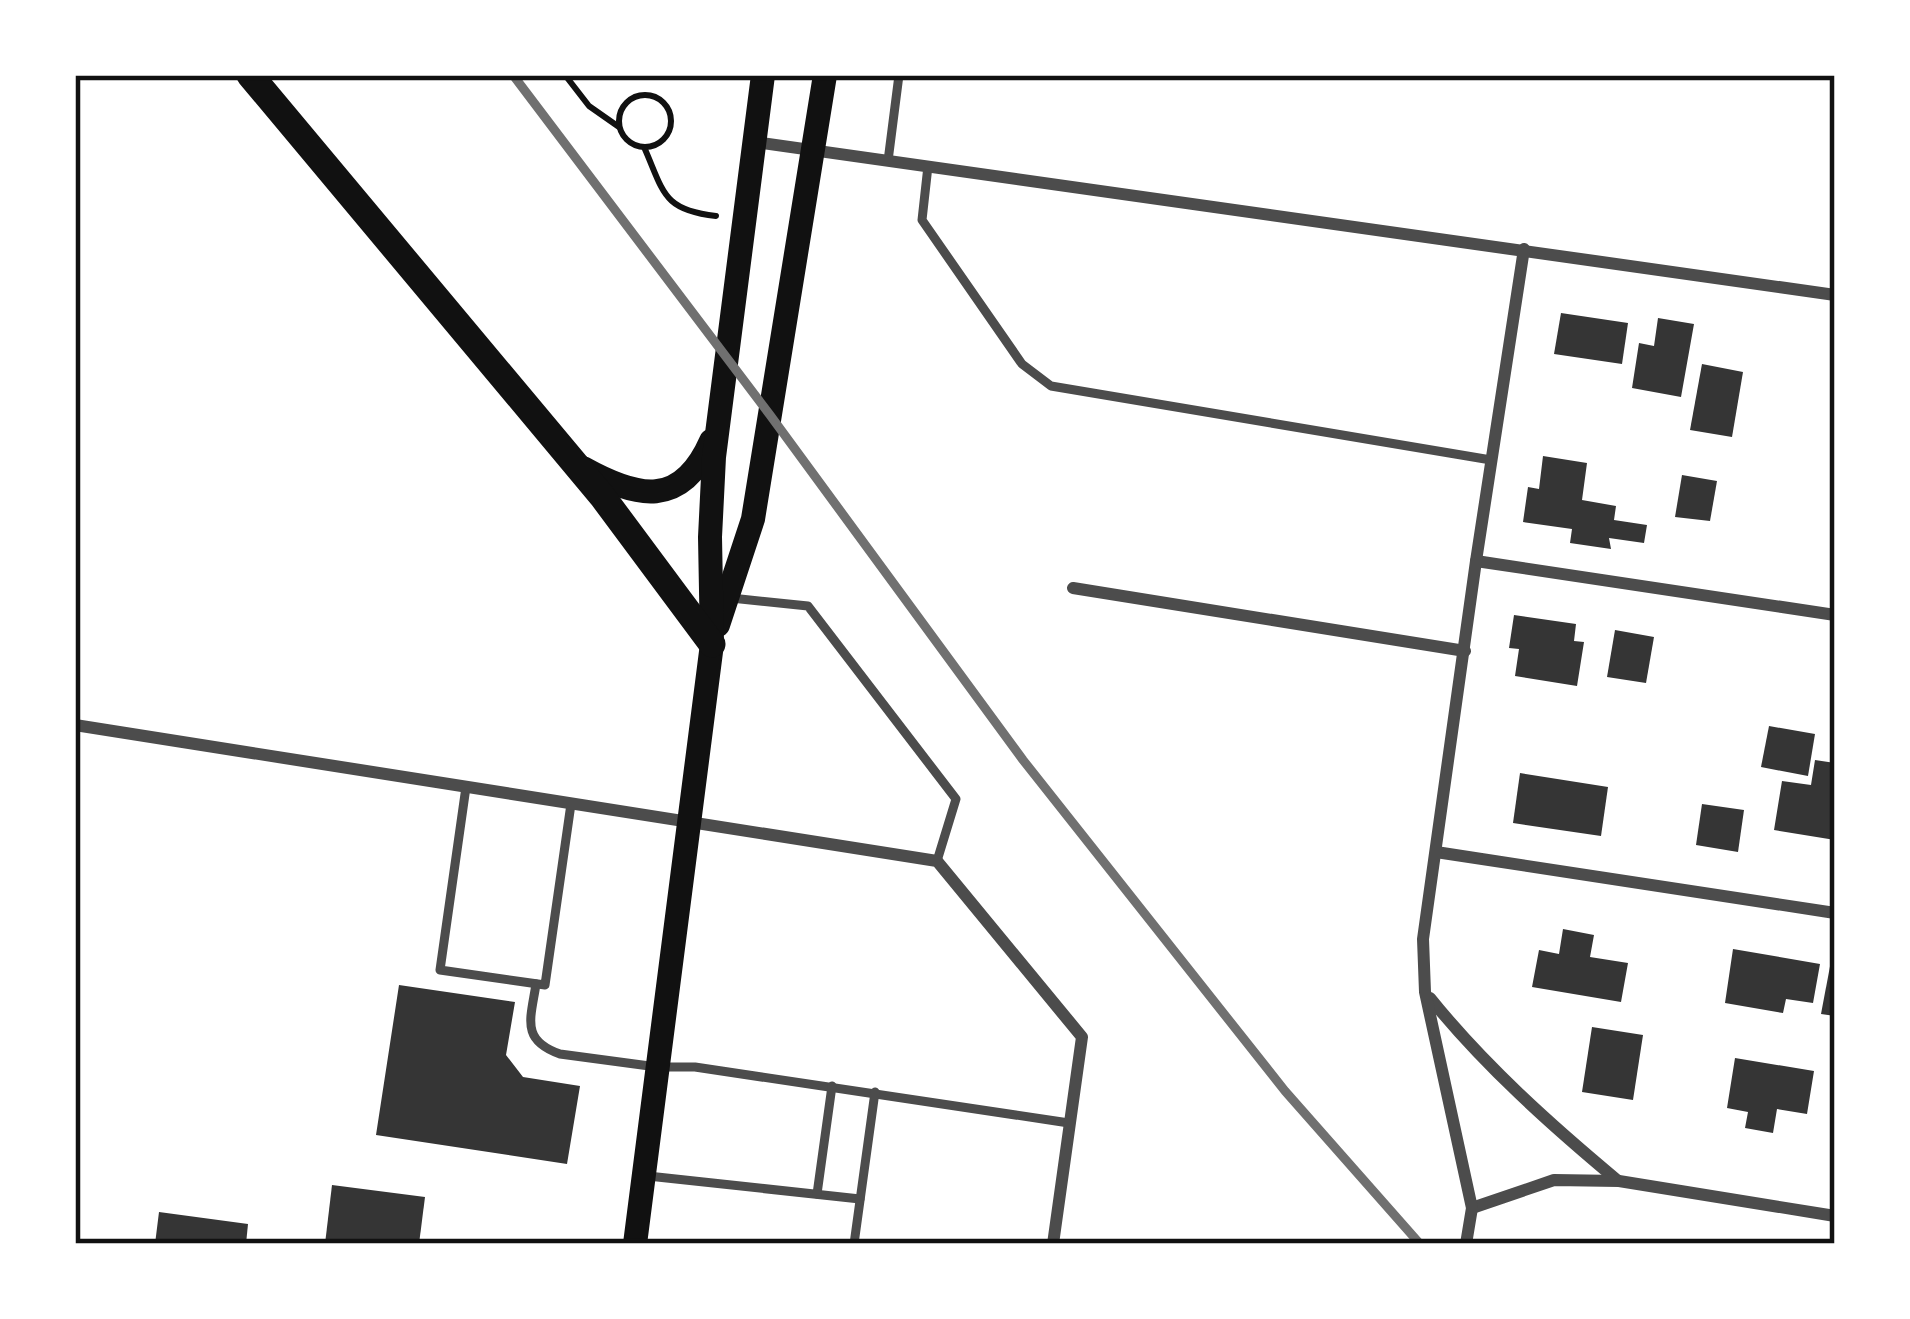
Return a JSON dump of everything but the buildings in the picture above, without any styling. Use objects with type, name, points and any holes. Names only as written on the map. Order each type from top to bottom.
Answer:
[{"type":"main road","points":[[250,75],[576,464],[712,644]]},
{"type":"main road","points":[[635,1244],[719,597],[714,457],[763,75]]},
{"type":"main road","points":[[719,597],[753,519],[825,75]]},
{"type":"main road","points":[[576,464],[623,489],[655,493],[681,481],[701,462],[722,411]]},
{"type":"street","points":[[754,142],[1835,295]]},
{"type":"street","points":[[1466,1244],[1472,1208],[1425,992],[1424,938],[1524,249]]},
{"type":"street","points":[[1476,561],[1835,615]]},
{"type":"street","points":[[1073,588],[1465,651]]},
{"type":"street","points":[[75,725],[937,861],[1082,1036],[1053,1244]]},
{"type":"street","points":[[1436,852],[1835,913]]},
{"type":"street","points":[[1425,992],[1458,1033],[1619,1181]]},
{"type":"street","points":[[1472,1208],[1555,1180],[1619,1181],[1835,1216]]},
{"type":"lane","points":[[888,161],[899,75]]},
{"type":"lane","points":[[928,166],[922,220],[1022,364],[1051,386],[1491,460]]},
{"type":"lane","points":[[719,597],[808,606],[956,799],[937,861]]},
{"type":"lane","points":[[466,787],[440,970],[545,986],[571,804]]},
{"type":"lane","points":[[536,984],[530,1025],[533,1037],[545,1049],[560,1054],[656,1067],[694,1066],[1069,1123]]},
{"type":"lane","points":[[817,1194],[832,1086]]},
{"type":"lane","points":[[854,1244],[875,1092]]},
{"type":"lane","points":[[643,1175],[860,1199]]},
{"type":"path","points":[[565,75],[589,106],[619,127],[628,141],[644,147],[660,142],[670,128],[668,110],[649,95],[633,98],[621,110],[619,127]]},
{"type":"path","points":[[644,147],[673,205],[745,220]]},
{"type":"railway","points":[[513,75],[1023,760],[1285,1091],[1420,1244]]}]
